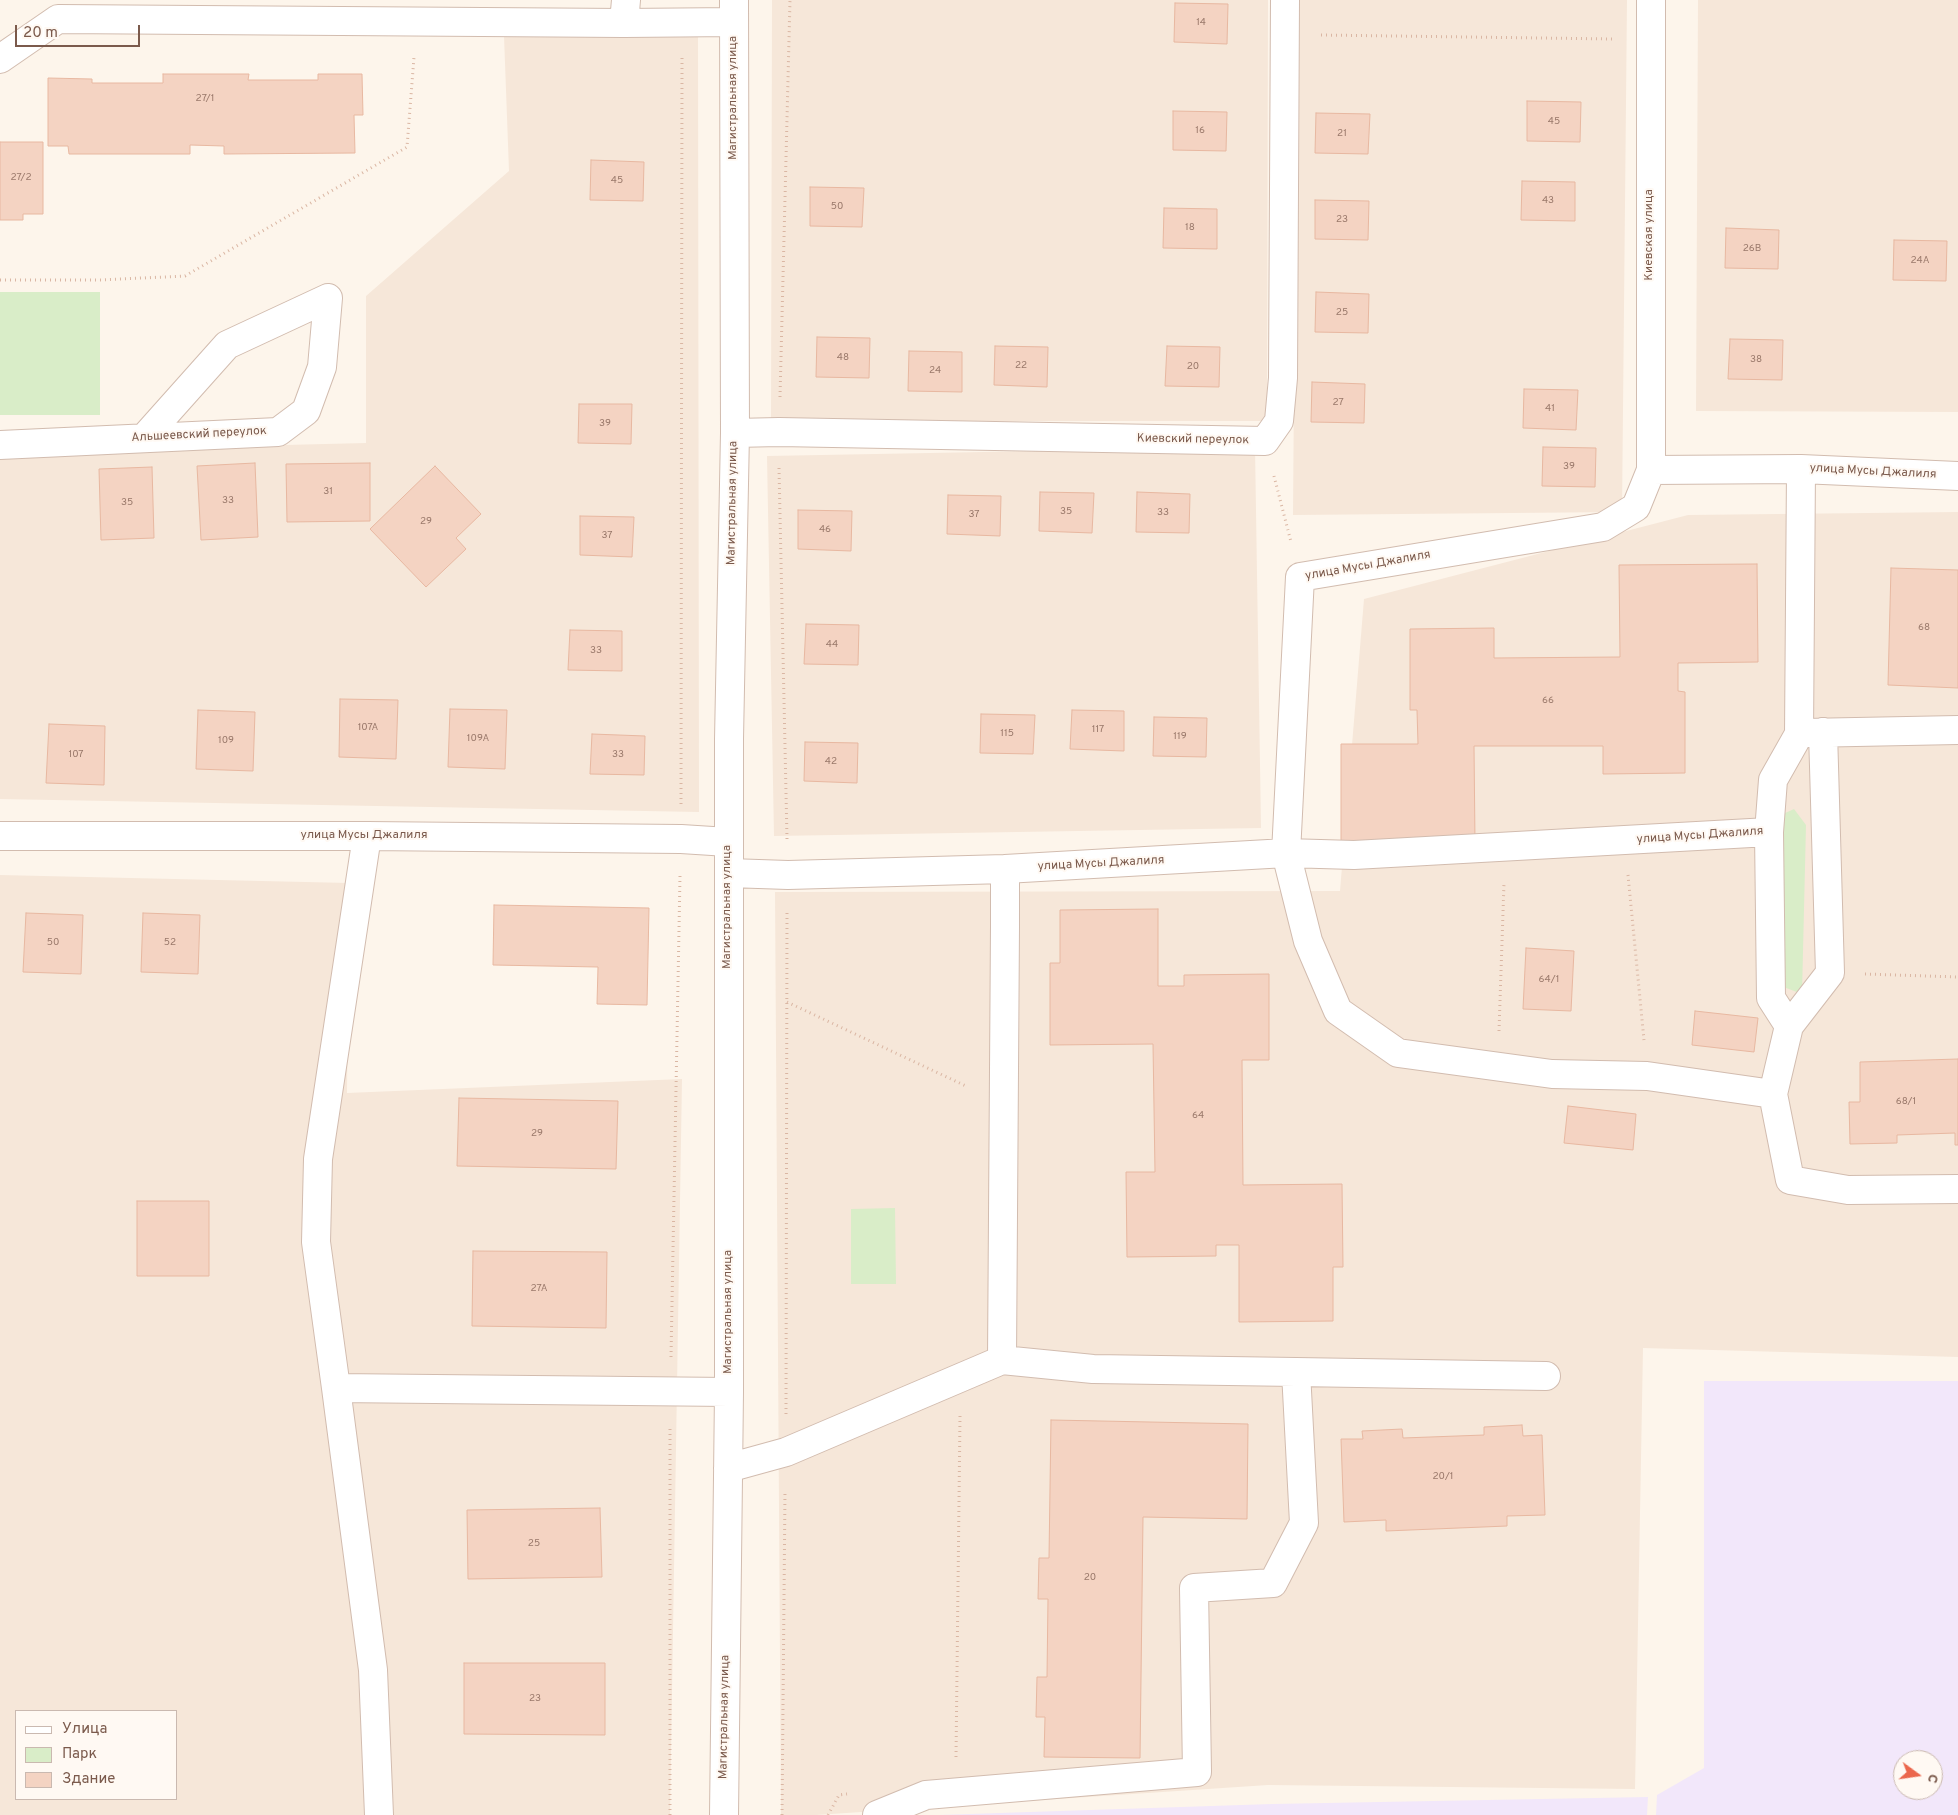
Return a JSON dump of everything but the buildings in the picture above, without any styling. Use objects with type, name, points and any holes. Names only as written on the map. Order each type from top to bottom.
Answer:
[{"type":"street","name":"Киевский переулок","points":[[735,433],[779,432],[1265,441],[1280,422],[1283,378],[1285,0]]},
{"type":"street","name":"Киевская улица","points":[[1650,0],[1651,470]]},
{"type":"street","points":[[0,59],[58,19],[417,21],[625,11],[682,22],[734,11]]},
{"type":"street","name":"Магистральная улица","points":[[724,1815],[729,1392],[728,842],[735,433],[734,11]]},
{"type":"street","name":"Альшеевский переулок","points":[[0,445],[278,432],[306,411],[322,367],[328,298],[227,344],[144,438]]},
{"type":"street","points":[[1651,470],[1801,469]]},
{"type":"street","name":"улица Мусы Джалиля","points":[[729,873],[788,875],[1005,869],[1286,853],[1354,855],[1769,832],[1773,780],[1811,733],[1801,469],[1958,476]]},
{"type":"street","name":"улица Мусы Джалиля","points":[[1286,853],[1300,577],[1603,526],[1636,507],[1651,470]]},
{"type":"street","points":[[1958,730],[1811,733],[1830,973],[1789,1026],[1773,1094],[1790,1180],[1848,1190],[1958,1189]]},
{"type":"street","points":[[1769,832],[1771,998],[1789,1026]]},
{"type":"street","name":"улица Мусы Джалиля","points":[[0,836],[367,836],[680,839],[728,842]]},
{"type":"street","points":[[367,836],[318,1160],[316,1242],[373,1670],[379,1815]]},
{"type":"street","points":[[1286,853],[1308,941],[1338,1011],[1398,1052],[1552,1074],[1647,1076],[1773,1094]]},
{"type":"street","points":[[1002,1360],[1005,869]]},
{"type":"street","points":[[728,1468],[786,1452],[1002,1360],[1093,1369],[1546,1376]]},
{"type":"street","points":[[877,1815],[926,1795],[1197,1772],[1194,1588],[1273,1583],[1304,1523],[1296,1372]]},
{"type":"street","points":[[336,1388],[729,1392]]},
{"type":"path","points":[[0,280],[100,280],[185,276],[407,147],[417,21]]},
{"type":"path","points":[[670,1815],[670,1392],[680,839],[682,22]]},
{"type":"path","points":[[1285,35],[1650,40]]},
{"type":"path","points":[[1265,441],[1300,577]]},
{"type":"path","points":[[1625,840],[1647,1076]]},
{"type":"path","points":[[1498,1066],[1505,847]]},
{"type":"path","points":[[782,1815],[786,1452],[788,875]]},
{"type":"path","points":[[1830,973],[1958,977]]},
{"type":"path","points":[[787,1002],[1004,1104]]},
{"type":"path","points":[[956,1762],[961,1377]]},
{"type":"path","points":[[828,1815],[839,1795],[849,1794]]},
{"type":"shaded area","points":[[772,0],[1268,0],[1267,421],[771,421]]},
{"type":"shaded area","points":[[1297,0],[1627,0],[1622,512],[1293,515]]},
{"type":"shaded area","points":[[1698,0],[1958,0],[1958,412],[1696,411]]},
{"type":"shaded area","points":[[698,33],[699,812],[0,799],[0,452],[366,443],[366,296],[509,171],[504,36]]},
{"type":"shaded area","points":[[1255,447],[1261,828],[774,836],[767,456]]},
{"type":"shaded area","points":[[1958,512],[1958,1357],[1643,1348],[1635,1789],[1268,1785],[816,1815],[781,1815],[775,892],[1340,891],[1364,599],[1688,515]]},
{"type":"shaded area","points":[[0,875],[349,883],[347,1093],[682,1079],[670,1815],[0,1815]]},
{"type":"shaded area","points":[[1704,1381],[1958,1381],[1958,1815],[1656,1815],[1657,1795],[1704,1768]]},
{"type":"shaded area","points":[[1648,1797],[1647,1815],[939,1815],[1272,1804]]},
{"type":"green space","points":[[0,292],[100,292],[100,415],[0,415]]},
{"type":"green space","points":[[1794,809],[1806,825],[1802,994],[1781,986],[1783,814]]},
{"type":"green space","points":[[895,1208],[896,1284],[851,1284],[851,1209]]}]
